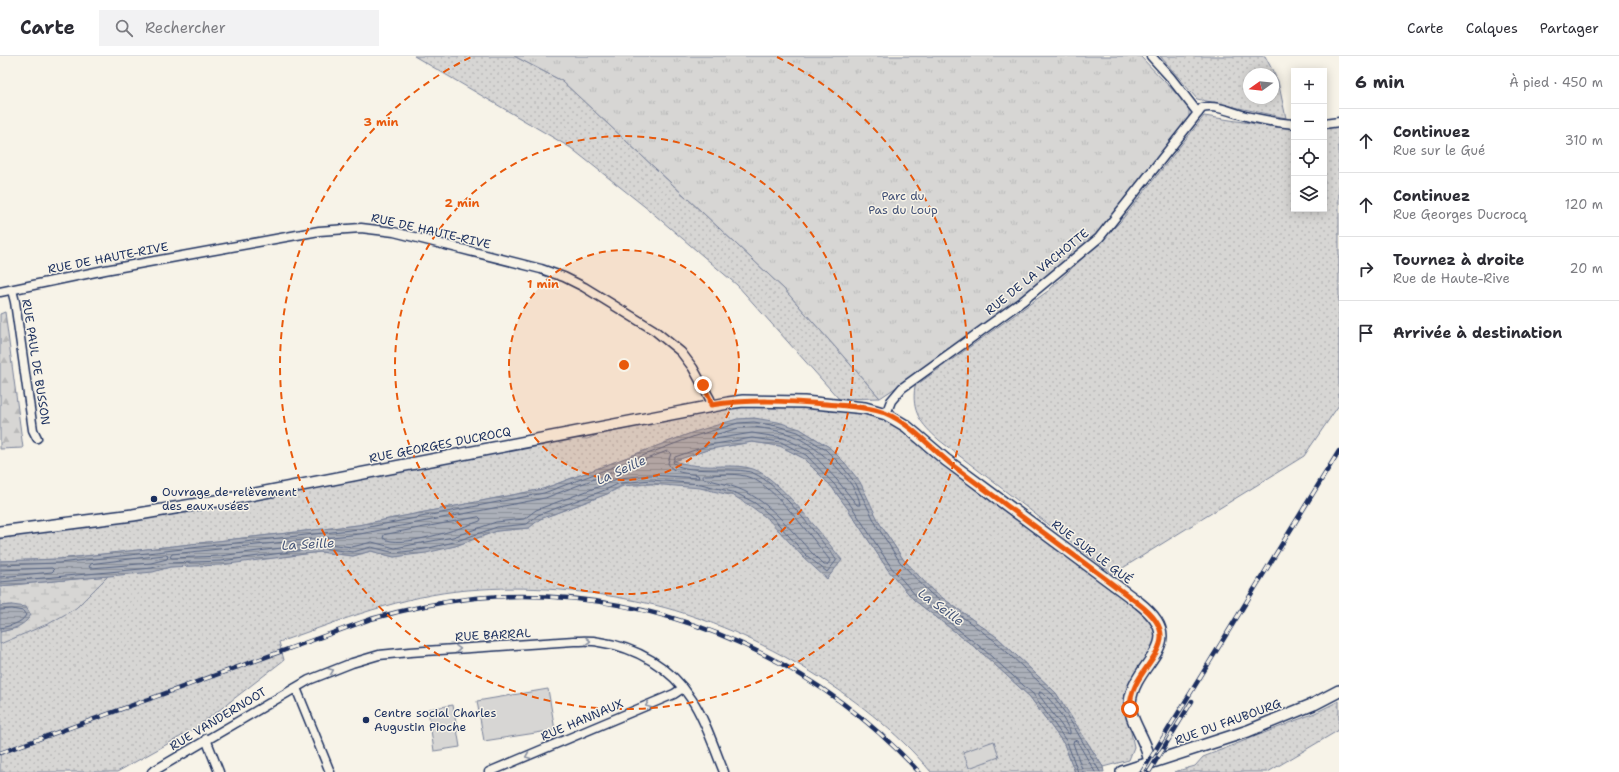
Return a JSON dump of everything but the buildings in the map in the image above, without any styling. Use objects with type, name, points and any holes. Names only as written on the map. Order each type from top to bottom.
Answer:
[{"type":"street","points":[[1151,56],[1170,77],[1198,113],[1202,108],[1218,108],[1250,117],[1291,124]]},
{"type":"street","name":"RUE DE LA VACHOTTE","points":[[886,414],[891,401],[902,388],[1024,300],[1099,238],[1198,113]]},
{"type":"street","points":[[1327,124],[1339,122]]},
{"type":"street","name":"RUE DE HAUTE-RIVE","points":[[0,292],[105,270],[319,230],[344,228],[377,229],[553,273],[584,287],[654,330],[681,352],[693,368],[710,399],[711,405]]},
{"type":"street","name":"RUE PAUL DE BUSSON","points":[[12,290],[33,430],[37,438]]},
{"type":"street","name":"RUE GEORGES DUCROCQ","points":[[0,532],[133,515],[234,498],[711,405],[743,401],[804,402],[865,408],[886,414]]},
{"type":"street","name":"RUE SUR LE GUÉ","points":[[886,414],[906,426],[946,460],[1139,604],[1155,618],[1161,630],[1159,646],[1136,685],[1130,703],[1133,720],[1146,749],[1150,763]]},
{"type":"street","name":"RUE BARRAL","points":[[296,688],[309,680],[352,663],[379,655],[574,641],[598,642],[634,651],[653,661],[666,671],[683,688],[692,699],[724,772]]},
{"type":"street","points":[[296,688],[330,772]]},
{"type":"street","name":"RUE VANDERNOOT","points":[[152,772],[206,739],[296,688]]},
{"type":"street","name":"RUE HANNAUX","points":[[488,772],[667,697],[683,688]]},
{"type":"street","name":"RUE DU FAUBOURG","points":[[1122,772],[1254,728],[1314,704],[1339,691]]},
{"type":"street","points":[[206,739],[219,772]]},
{"type":"green space","points":[[414,56],[514,56],[562,81],[784,289],[880,398],[839,399],[737,285],[649,210],[571,148]]},
{"type":"green space","name":"Parc du Pas du Loup","points":[[514,56],[1140,56],[1189,107],[1189,118],[1099,232],[1065,262],[1010,306],[936,361],[880,398],[784,289],[562,81]]},
{"type":"green space","points":[[1160,56],[1265,56],[1271,68],[1243,68],[1243,104],[1279,104],[1279,86],[1286,118],[1197,99]]},
{"type":"green space","points":[[1204,116],[1291,128],[1291,212],[1327,212],[1327,128],[1339,126],[1339,405],[1304,456],[1113,574],[939,440],[922,423],[916,410],[914,395],[915,386],[1048,291],[1120,222]]},
{"type":"green space","points":[[5,312],[23,448],[0,449],[0,314]]},
{"type":"green space","points":[[781,404],[837,409],[878,415],[898,425],[1150,618],[1156,629],[1156,644],[1126,708],[1134,747],[1129,760],[1103,767],[1056,693],[998,638],[933,591],[903,559],[880,524],[845,463],[829,447],[800,429],[694,432],[543,489],[358,525],[59,559],[0,561],[0,538],[273,497],[572,438],[587,439],[600,434],[730,407]]},
{"type":"green space","points":[[752,442],[780,446],[803,458],[831,486],[888,570],[914,600],[981,652],[1030,697],[1064,744],[1075,772],[931,772],[904,743],[873,715],[801,666],[763,645],[684,613],[646,603],[580,592],[535,588],[513,588],[468,590],[420,597],[372,610],[279,642],[284,660],[196,728],[117,772],[0,772],[0,586],[153,571],[170,567],[320,552],[353,556],[371,551],[394,557],[455,546],[497,531],[528,528],[540,519],[607,494],[673,461],[710,449]]},
{"type":"green space","points":[[108,576],[76,608],[50,623],[0,644],[0,632],[17,628],[12,605],[0,606],[0,586]]},
{"type":"green space","points":[[548,689],[555,730],[484,741],[477,701]]},
{"type":"green space","points":[[1339,701],[1339,730],[1268,772],[1174,772],[1195,766],[1203,757],[1315,713]]},
{"type":"green space","points":[[453,705],[460,747],[434,751],[428,709]]},
{"type":"green space","points":[[994,741],[999,757],[969,768],[963,752]]},
{"type":"water","name":"La Seille","points":[[754,418],[778,422],[800,429],[829,447],[845,463],[860,482],[880,524],[903,559],[933,591],[998,638],[1056,693],[1103,767],[1104,772],[1075,772],[1064,744],[1030,697],[981,652],[914,600],[888,570],[831,486],[803,458],[780,446],[752,442],[710,449],[674,461],[697,466],[735,466],[753,469],[764,474],[800,509],[842,560],[827,579],[803,557],[768,519],[734,496],[700,488],[651,484],[621,486],[607,494],[540,519],[529,528],[497,531],[455,546],[426,553],[394,557],[371,551],[353,556],[320,552],[221,565],[170,567],[153,572],[0,586],[0,561],[59,559],[358,525],[543,489],[694,432],[737,419]]},
{"type":"water","points":[[12,605],[26,607],[31,615],[21,625],[0,632],[0,606]]},
{"type":"railway","points":[[1142,772],[1339,451]]},
{"type":"railway","points":[[0,753],[371,619],[423,606],[475,598],[538,596],[600,602],[660,614],[718,634],[773,659],[825,691],[874,729],[919,772]]},
{"type":"railway","points":[[1149,772],[1192,701]]},
{"type":"place","name":"Ouvrage de relèvement des eaux usées","points":[[154,499]]},
{"type":"place","name":"Centre social Charles Augustin Pioche","points":[[366,720]]},
{"type":"route","points":[[703,385],[710,399],[711,405],[743,401],[777,401],[853,406],[875,410],[886,414],[906,426],[946,460],[1146,609],[1155,618],[1161,630],[1161,641],[1157,650],[1140,676],[1133,691],[1130,709]]}]
